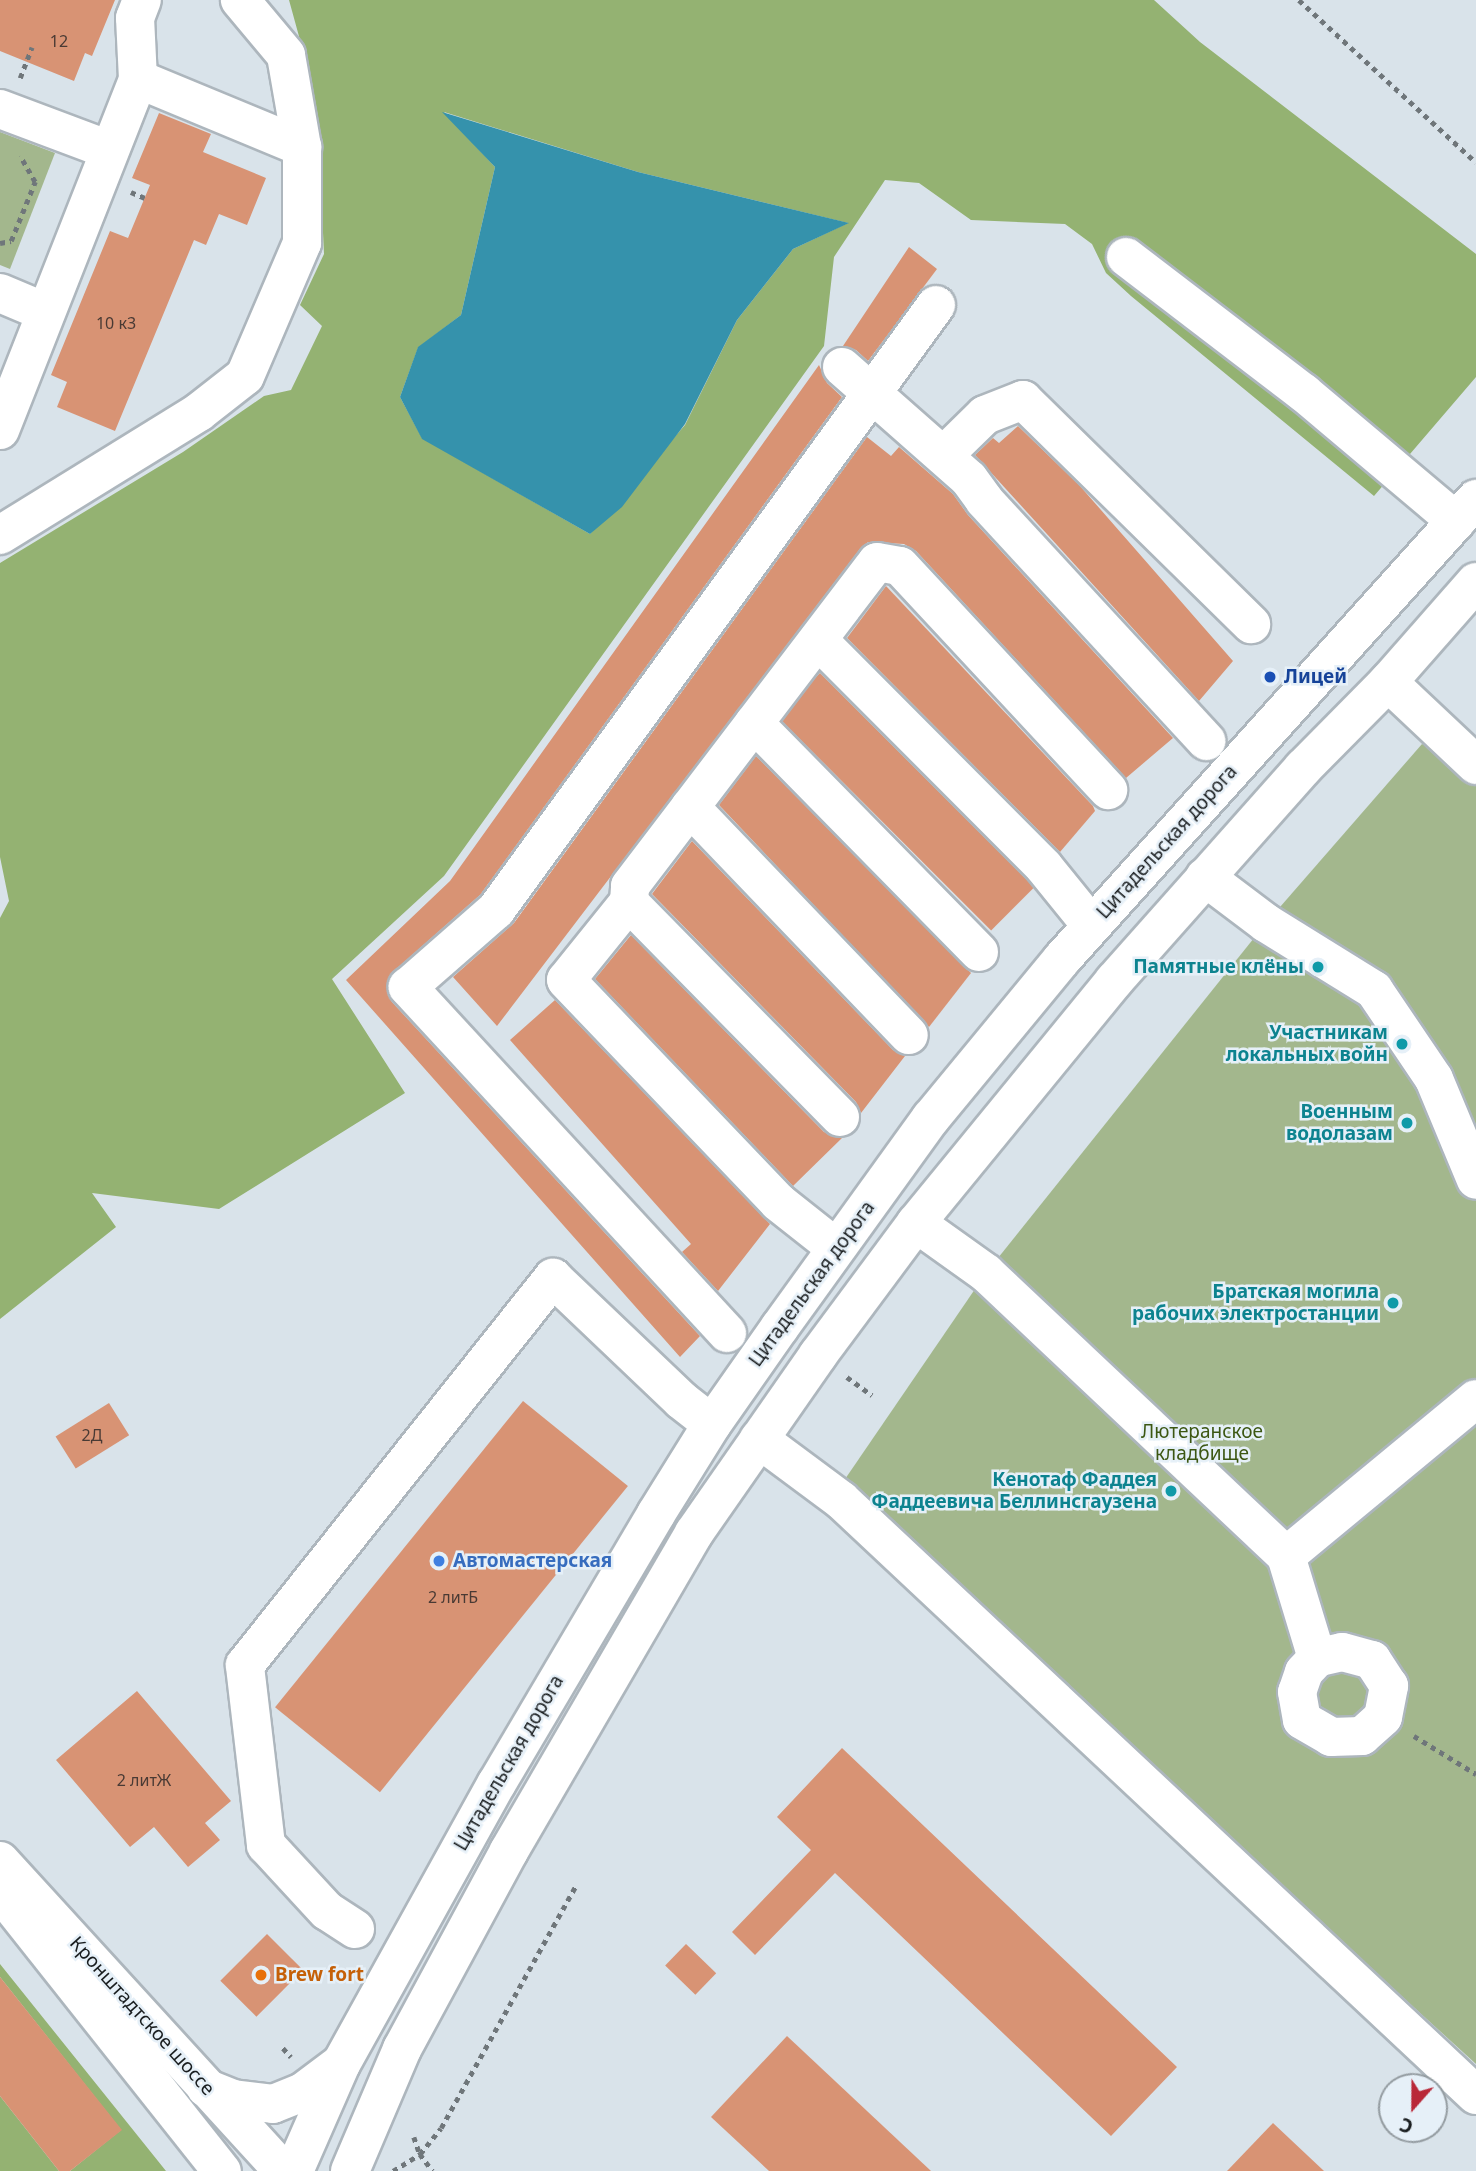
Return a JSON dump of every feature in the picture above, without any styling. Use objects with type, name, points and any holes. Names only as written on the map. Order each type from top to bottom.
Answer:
[{"type":"street","points":[[0,430],[138,79],[135,18],[142,0]]},
{"type":"street","points":[[0,535],[199,411],[245,376],[302,243],[302,147],[286,55],[240,0]]},
{"type":"street","points":[[138,79],[302,147]]},
{"type":"street","points":[[11,113],[109,150]]},
{"type":"street","points":[[1126,257],[1304,393],[1466,510]]},
{"type":"street","points":[[0,293],[45,312]]},
{"type":"street","points":[[727,1333],[408,986],[496,911],[936,305]]},
{"type":"street","points":[[842,367],[944,456],[1206,741]]},
{"type":"street","points":[[944,456],[985,415],[1023,400],[1251,624]]},
{"type":"street","name":"Цитадельская дорога","points":[[294,2171],[341,2064],[599,1606],[712,1424],[836,1248],[939,1108],[1091,925],[1466,510]]},
{"type":"street","points":[[836,1248],[778,1202],[566,980],[629,902],[630,886],[877,562],[900,566],[1108,790]]},
{"type":"street","points":[[350,2171],[402,2049],[503,1863],[694,1532],[759,1439],[916,1223],[1114,981],[1303,768],[1388,682],[1476,582]]},
{"type":"street","points":[[818,640],[1044,867],[1091,925]]},
{"type":"street","points":[[1388,682],[1476,765]]},
{"type":"street","points":[[754,723],[979,952]]},
{"type":"street","points":[[690,807],[909,1034]]},
{"type":"street","points":[[1205,877],[1266,923],[1374,990],[1434,1079],[1476,1180]]},
{"type":"street","points":[[629,902],[840,1117]]},
{"type":"street","points":[[916,1223],[986,1273],[1286,1556],[1317,1658]]},
{"type":"street","points":[[355,1929],[327,1911],[266,1845],[245,1665],[553,1278],[681,1400],[712,1424]]},
{"type":"street","points":[[1286,1556],[1476,1399]]},
{"type":"street","points":[[759,1439],[841,1500],[1476,2095]]},
{"type":"street","points":[[1342,1652],[1371,1660],[1389,1686],[1383,1717],[1362,1736],[1331,1737],[1302,1720],[1297,1692],[1304,1672],[1317,1658],[1342,1652]]},
{"type":"street","name":"Кронштадтское шоссе","points":[[0,1861],[282,2171]]},
{"type":"street","name":"Кронштадтское шоссе","points":[[0,1892],[222,2171]]},
{"type":"street","points":[[206,2088],[233,2099],[273,2104],[303,2092],[341,2064]]},
{"type":"path","points":[[1299,0],[1476,162]]},
{"type":"path","points":[[23,70],[32,47]]},
{"type":"path","points":[[0,243],[11,241],[35,182],[13,143],[11,113]]},
{"type":"path","points":[[1383,1717],[1476,1774]]},
{"type":"path","points":[[393,2171],[420,2154],[441,2128],[578,1884]]},
{"type":"path","points":[[414,2137],[420,2154],[433,2171]]},
{"type":"green space","points":[[289,0],[1154,0],[1200,42],[1476,254],[1476,377],[1374,496],[1131,296],[1106,273],[1092,244],[1065,224],[971,220],[919,183],[885,180],[834,257],[824,346],[444,876],[332,979],[405,1093],[219,1209],[92,1193],[116,1227],[0,1319],[0,918],[9,901],[0,857],[0,563],[183,452],[264,396],[291,390],[322,326],[300,305],[324,254],[319,148],[300,40]],"holes":[[[444,112],[638,172],[848,223],[793,249],[737,320],[685,425],[590,534],[422,438],[400,397],[418,348],[461,315],[495,167]]]},
{"type":"green space","points":[[0,132],[55,153],[10,269],[0,265]]},
{"type":"green space","name":"Лютеранское кладбище","points":[[1422,744],[1476,766],[1476,2064],[841,1485],[986,1273],[1266,923]]},
{"type":"green space","points":[[0,1964],[166,2171],[70,2171],[121,2130],[0,1977]]},
{"type":"green space","points":[[0,2096],[59,2171],[0,2171]]},
{"type":"water","points":[[442,112],[638,172],[849,223],[793,249],[737,320],[685,424],[622,507],[590,534],[422,439],[400,397],[418,347],[461,315],[495,167]]},
{"type":"building","points":[[0,0],[115,0],[92,56],[85,53],[74,81],[0,51]]},
{"type":"building","points":[[159,113],[211,134],[203,152],[266,178],[247,225],[219,214],[206,245],[194,240],[115,431],[57,407],[67,382],[51,375],[110,231],[128,238],[150,185],[132,178]]},
{"type":"building","points":[[909,247],[937,269],[868,361],[856,350],[843,346]]},
{"type":"building","points":[[819,365],[827,383],[842,397],[480,895],[394,971],[387,981],[387,992],[392,1002],[700,1336],[680,1357],[346,980],[450,881]]},
{"type":"building","points":[[1018,426],[1080,486],[1233,661],[1199,701],[975,455],[993,438],[999,443]]},
{"type":"building","points":[[867,437],[891,456],[899,447],[953,494],[968,515],[1173,738],[1126,778],[916,551],[904,544],[868,542],[497,1026],[453,977],[514,923]]},
{"type":"building","points":[[886,586],[1093,806],[1095,811],[1060,852],[847,638]]},
{"type":"building","points":[[820,673],[1034,887],[991,930],[777,716]]},
{"type":"building","points":[[756,756],[971,973],[929,1027],[719,805]]},
{"type":"building","points":[[692,841],[893,1050],[905,1056],[861,1113],[856,1102],[652,894]]},
{"type":"building","points":[[631,935],[824,1132],[842,1138],[793,1186],[595,979]]},
{"type":"building","points":[[555,1000],[770,1224],[718,1291],[682,1252],[691,1244],[510,1040]]},
{"type":"building","points":[[523,1401],[628,1486],[380,1792],[275,1707]]},
{"type":"building","points":[[109,1403],[129,1435],[76,1469],[56,1436]]},
{"type":"building","points":[[137,1691],[231,1801],[205,1823],[220,1840],[188,1867],[154,1827],[130,1847],[56,1760]]},
{"type":"building","points":[[842,1748],[1177,2067],[1111,2136],[835,1873],[755,1955],[732,1932],[811,1850],[777,1817]]},
{"type":"building","name":"Brew fort","points":[[267,1934],[303,1970],[256,2017],[220,1981]]},
{"type":"building","points":[[686,1944],[716,1973],[695,1995],[665,1966]]},
{"type":"building","points":[[0,1977],[122,2130],[70,2171],[59,2171],[0,2096]]},
{"type":"building","points":[[787,2036],[931,2171],[769,2171],[711,2117]]},
{"type":"building","points":[[1273,2123],[1324,2171],[1227,2171]]},
{"type":"place","name":"Лицей","points":[[1270,677]]},
{"type":"place","name":"Памятные клёны","points":[[1318,967]]},
{"type":"place","name":"Участникам локальных войн","points":[[1402,1044]]},
{"type":"place","name":"Военным водолазам","points":[[1407,1123]]},
{"type":"place","name":"Братская могила рабочих электростанции","points":[[1393,1303]]},
{"type":"place","name":"Кенотаф Фаддея Фаддеевича Беллинсгаузена","points":[[1171,1491]]},
{"type":"place","name":"Автомастерская","points":[[439,1561]]},
{"type":"place","name":"Brew fort","points":[[261,1975]]}]
